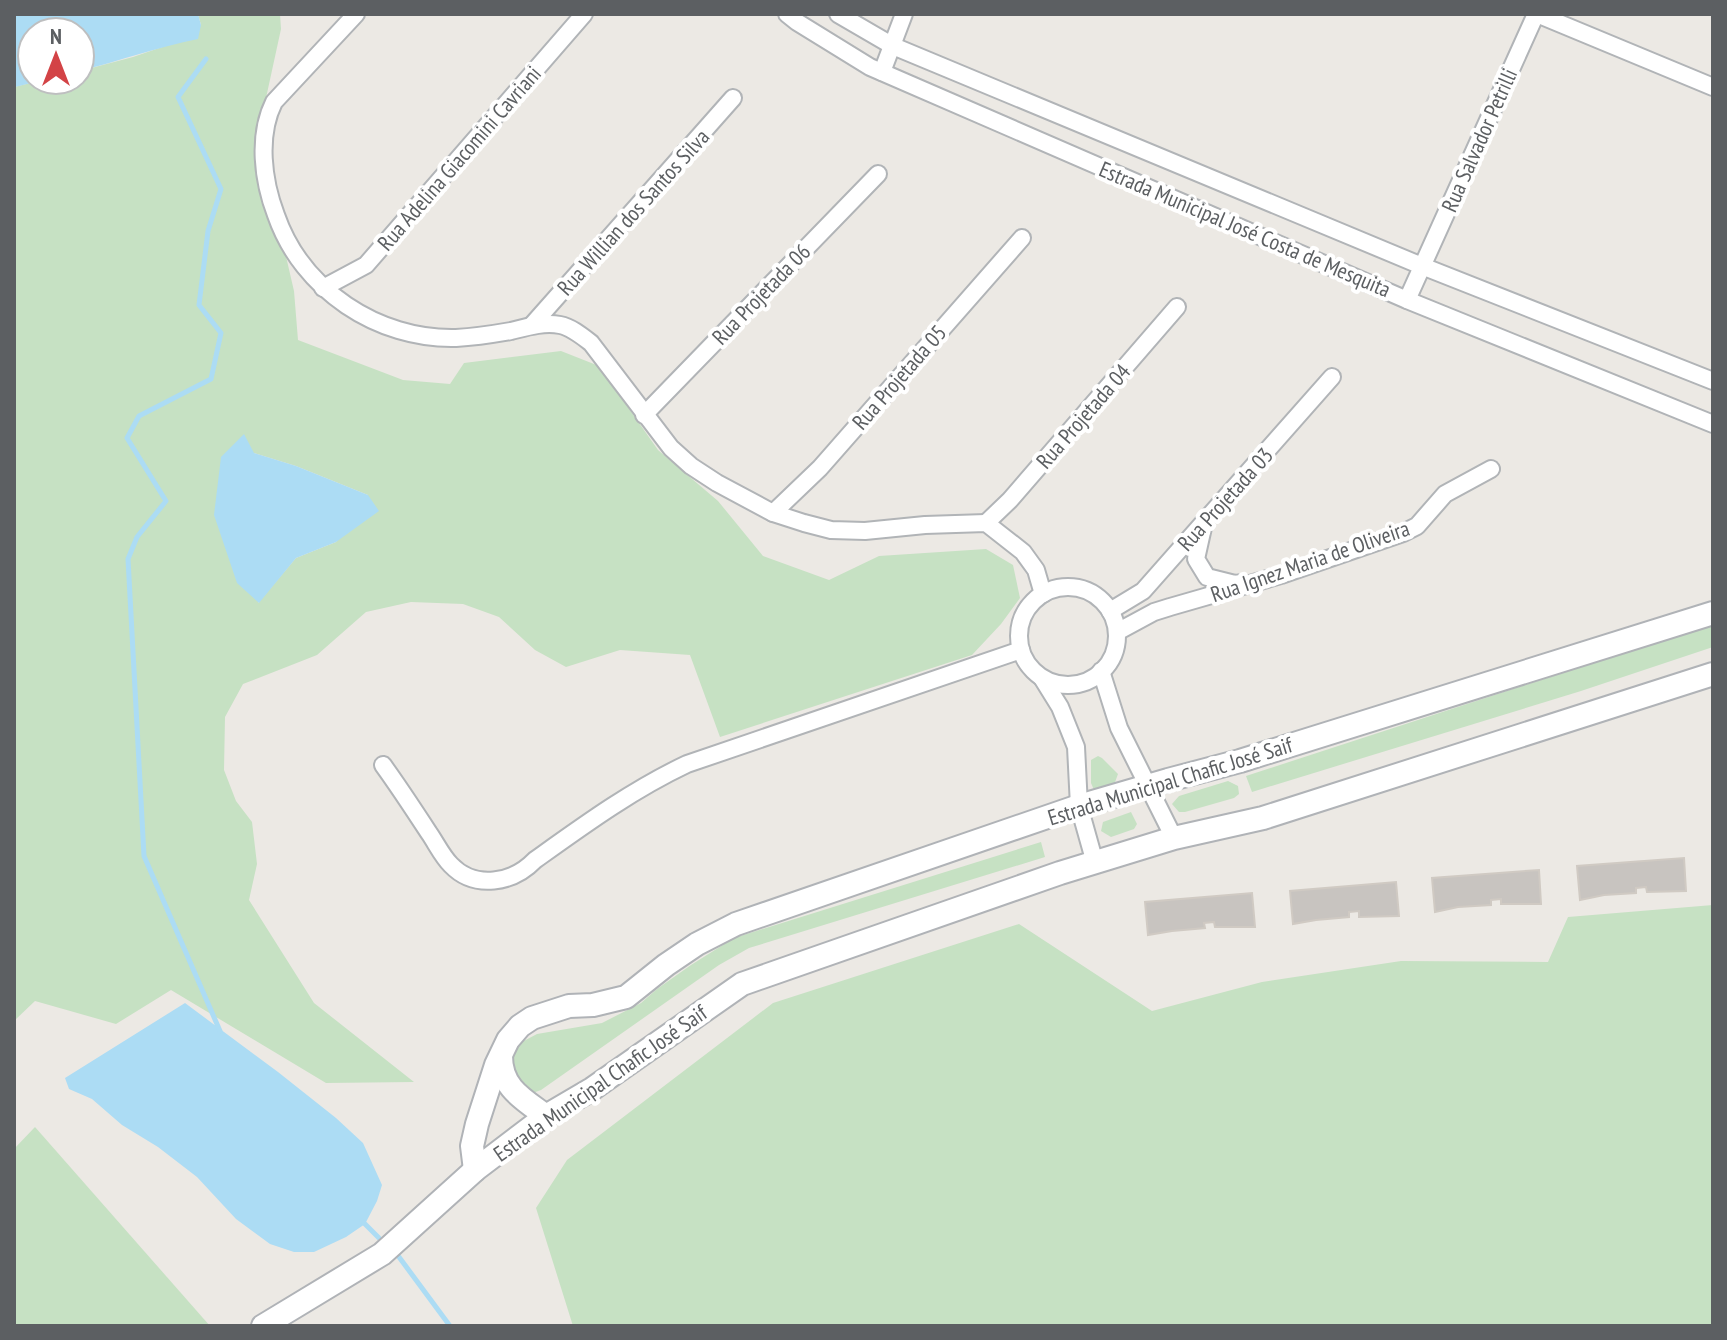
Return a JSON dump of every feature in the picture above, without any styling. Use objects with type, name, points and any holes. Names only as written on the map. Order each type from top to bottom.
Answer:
[{"type":"street","points":[[356,14],[274,102],[267,115],[265,167],[270,199],[285,237],[323,288],[375,322],[415,334],[467,337],[532,325],[562,325],[591,343],[671,448],[717,483],[773,513],[831,530],[865,531],[986,523],[1023,552],[1036,570],[1043,594]]},
{"type":"street","name":"Rua Adelina Giacomini Cavriani","points":[[323,288],[366,265],[584,14]]},
{"type":"street","name":"Estrada Municipal José Costa de Mesquita","points":[[787,14],[870,67],[1407,300],[1713,424]]},
{"type":"street","name":"Estrada Municipal José Costa de Mesquita","points":[[838,14],[893,46],[1422,266],[1713,381]]},
{"type":"street","points":[[882,72],[904,14]]},
{"type":"street","points":[[1536,14],[1713,87]]},
{"type":"street","name":"Rua Salvador Petrilli","points":[[1407,300],[1536,14]]},
{"type":"street","name":"Rua Willian dos Santos Silva","points":[[532,325],[733,98]]},
{"type":"street","name":"Rua Projetada 06","points":[[644,415],[878,174]]},
{"type":"street","name":"Rua Projetada 05","points":[[773,513],[820,468],[1022,238]]},
{"type":"street","name":"Rua Projetada 04","points":[[986,523],[1010,500],[1177,307]]},
{"type":"street","name":"Rua Projetada 03","points":[[1110,611],[1143,591],[1332,377]]},
{"type":"street","name":"Rua Ignez Maria de Oliveira","points":[[1117,632],[1162,610],[1281,575],[1403,533],[1417,526],[1445,494],[1491,469]]},
{"type":"street","points":[[1205,522],[1196,559],[1207,577],[1235,584],[1281,575]]},
{"type":"street","points":[[1042,678],[1054,683],[1079,684],[1091,679],[1108,663],[1117,632],[1110,611],[1095,595],[1074,587],[1063,587],[1043,594],[1030,604],[1018,634],[1029,666],[1042,678],[1060,707],[1076,747],[1079,806],[1095,863]]},
{"type":"street","name":"Estrada Municipal Chafic José Saif","points":[[475,1170],[472,1146],[487,1094],[508,1040],[520,1026],[532,1018],[569,1006],[593,1005],[626,997],[697,944],[736,924],[1079,806],[1240,761],[1713,613]]},
{"type":"street","points":[[383,765],[451,865],[471,878],[499,880],[518,874],[610,807],[687,764],[1021,650]]},
{"type":"street","points":[[1101,671],[1119,728],[1174,838]]},
{"type":"street","name":"Estrada Municipal Chafic José Saif","points":[[475,1170],[546,1116],[592,1089],[742,984],[1095,863],[1174,838],[1263,818],[1713,674]]},
{"type":"street","points":[[501,1055],[503,1075],[509,1086],[546,1116]]},
{"type":"street","points":[[263,1326],[382,1254],[475,1170]]},
{"type":"green space","points":[[198,14],[280,14],[281,29],[256,155],[263,200],[285,252],[294,291],[298,340],[403,380],[450,384],[464,363],[561,351],[599,366],[658,450],[718,501],[763,556],[829,580],[879,556],[986,549],[1013,565],[1020,598],[972,655],[720,737],[690,655],[620,650],[566,667],[535,650],[499,617],[463,604],[411,602],[366,612],[317,655],[243,684],[225,717],[224,770],[236,801],[252,822],[257,864],[249,900],[314,1003],[414,1082],[326,1083],[171,990],[116,1024],[35,1001],[14,1021],[14,87],[16,96],[96,96],[96,67],[168,45],[201,25]],"holes":[[[254,453],[368,495],[336,542],[296,558],[258,603]]]},
{"type":"green space","points":[[1713,624],[1713,647],[1581,691],[1252,792],[1246,776]]},
{"type":"green space","points":[[1098,756],[1118,774],[1114,785],[1094,790],[1091,760]]},
{"type":"green space","points":[[1228,781],[1238,786],[1239,794],[1234,798],[1185,812],[1179,812],[1172,804],[1179,796]]},
{"type":"green space","points":[[1131,812],[1137,824],[1134,829],[1111,837],[1101,831],[1103,822]]},
{"type":"green space","points":[[1041,842],[1045,857],[749,948],[719,965],[541,1090],[530,1094],[520,1089],[506,1061],[518,1044],[537,1034],[602,1023],[641,1003],[691,965],[734,938]]},
{"type":"green space","points":[[1713,905],[1713,1326],[573,1326],[536,1208],[567,1160],[773,1003],[1019,924],[1152,1011],[1262,982],[1401,961],[1548,962],[1568,917]]},
{"type":"green space","points":[[35,1127],[210,1326],[14,1326],[14,1149]]},
{"type":"water","points":[[14,14],[198,14],[201,25],[198,39],[96,66],[96,16],[16,16],[15,87]]},
{"type":"water","points":[[244,434],[254,453],[368,495],[379,511],[336,542],[296,558],[259,603],[237,583],[214,515],[221,457]]},
{"type":"water","points":[[185,1003],[278,1072],[363,1143],[382,1185],[365,1224],[314,1252],[294,1252],[270,1244],[236,1219],[197,1177],[158,1147],[122,1125],[92,1099],[69,1089],[65,1078]]},
{"type":"building","points":[[1684,858],[1686,891],[1647,892],[1646,887],[1636,888],[1636,893],[1580,900],[1577,866]]},
{"type":"building","points":[[1539,870],[1541,904],[1501,904],[1501,899],[1491,900],[1491,905],[1435,912],[1432,878]]},
{"type":"building","points":[[1396,882],[1399,916],[1359,917],[1359,911],[1349,912],[1349,917],[1293,924],[1290,891]]},
{"type":"building","points":[[1252,893],[1255,927],[1215,927],[1214,922],[1204,923],[1205,928],[1148,935],[1145,902]]},
{"type":"waterway","points":[[206,59],[178,97],[221,189],[208,231],[199,305],[221,333],[211,379],[139,416],[127,438],[166,501],[137,537],[128,559],[144,856],[220,1031]]},
{"type":"waterway","points":[[362,1221],[379,1238]]},
{"type":"waterway","points":[[399,1257],[450,1326]]}]
